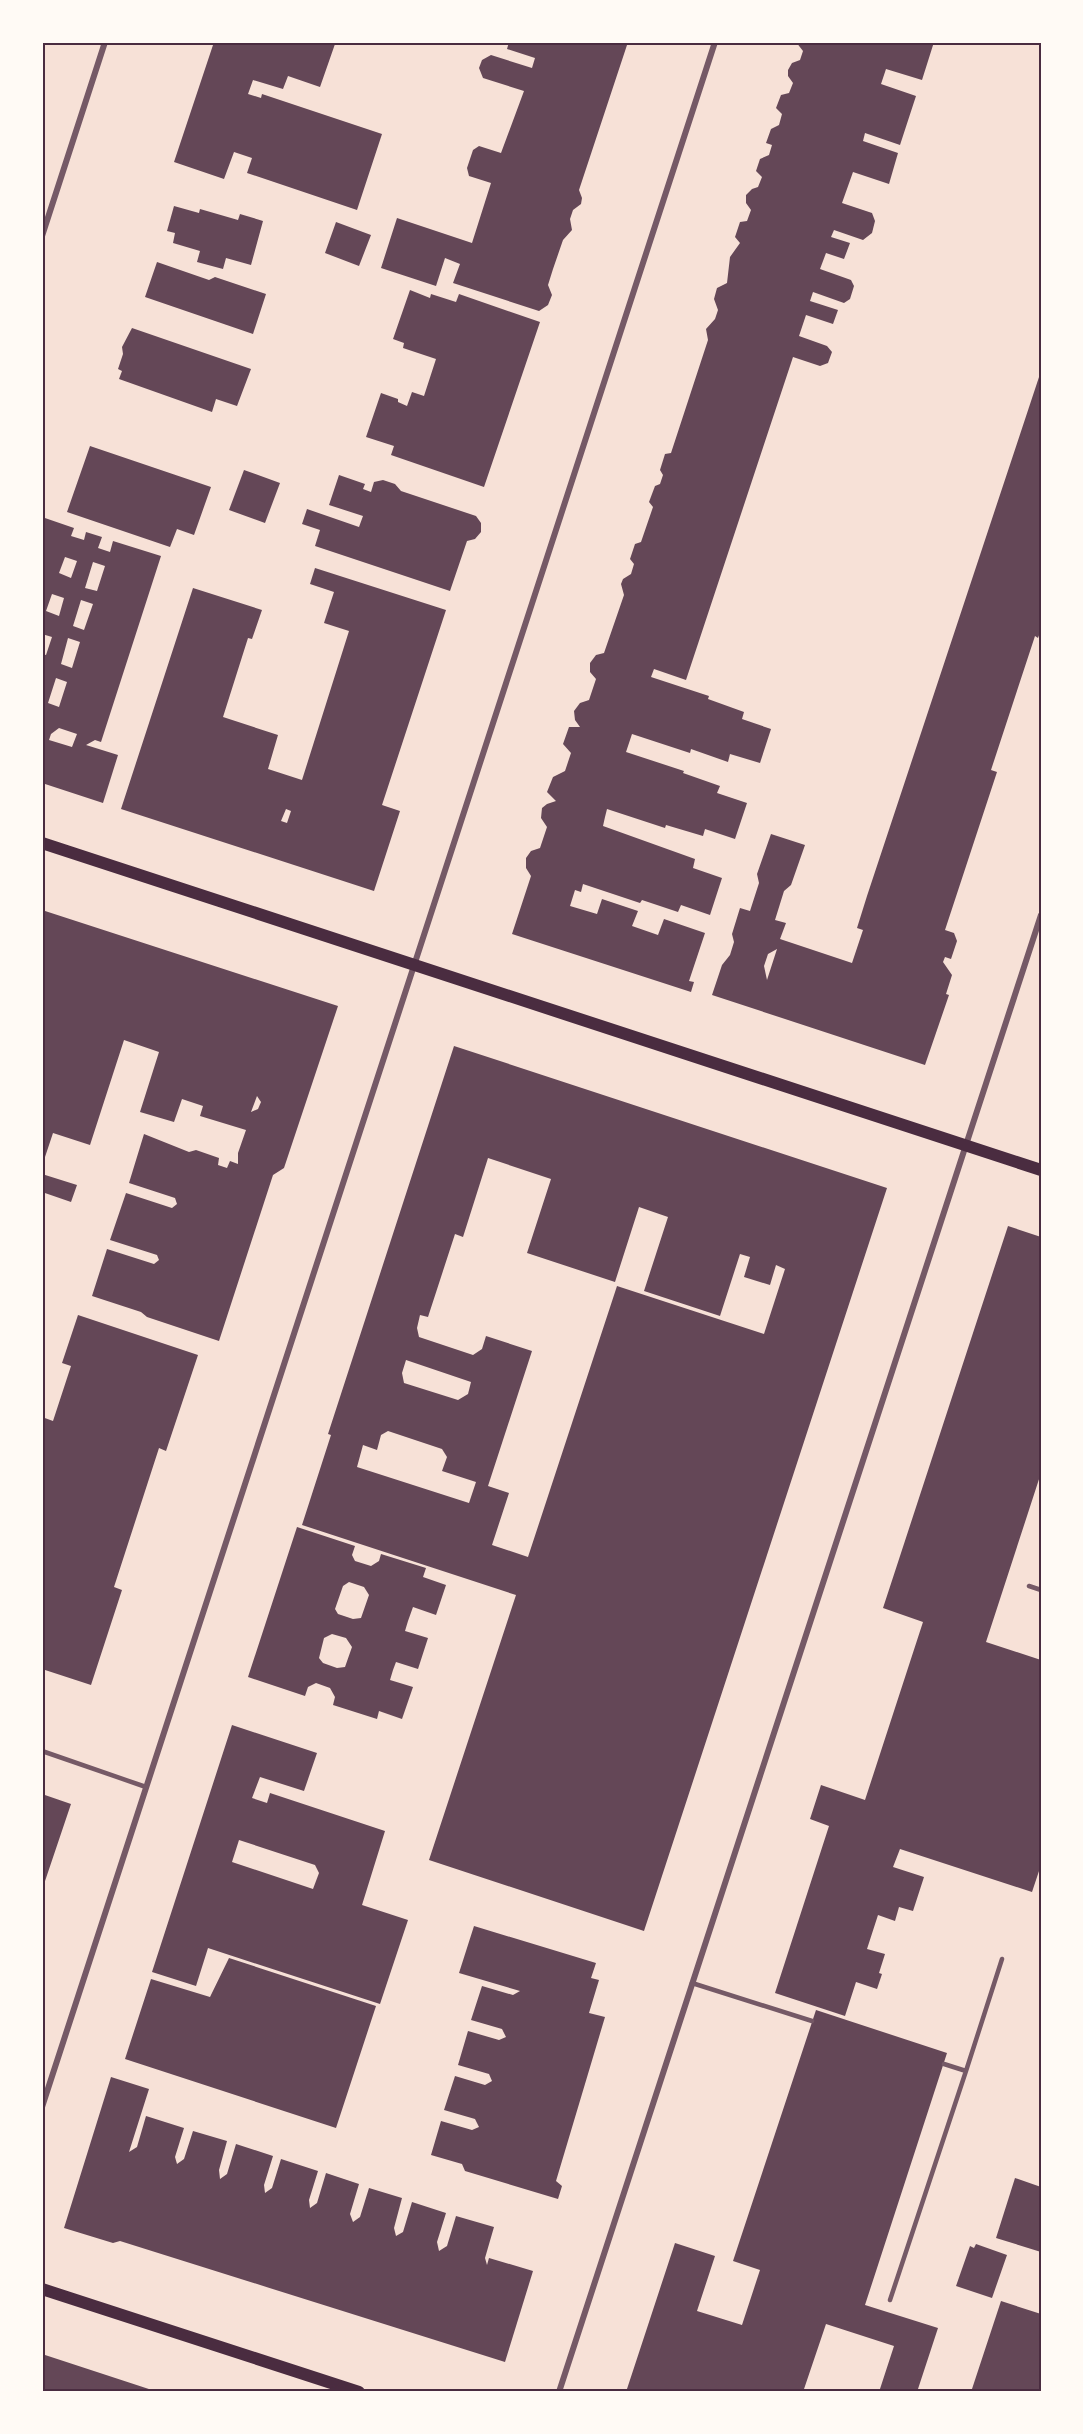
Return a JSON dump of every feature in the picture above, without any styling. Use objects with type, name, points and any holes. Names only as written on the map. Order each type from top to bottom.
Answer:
[{"type":"main road","points":[[42,843],[1041,1170]]},
{"type":"main road","points":[[42,2289],[359,2392]]},
{"type":"street","points":[[42,236],[105,42]]},
{"type":"street","points":[[42,2107],[715,42]]},
{"type":"street","points":[[558,2392],[1041,915]]},
{"type":"lane","points":[[1029,1586],[1041,1590]]},
{"type":"lane","points":[[42,1751],[146,1787]]},
{"type":"lane","points":[[890,2300],[1002,1959]]},
{"type":"lane","points":[[692,1983],[812,2020]]},
{"type":"lane","points":[[944,2064],[966,2071]]},
{"type":"building","points":[[214,42],[328,42],[335,44],[320,87],[288,76],[283,89],[253,80],[248,94],[261,98],[262,94],[382,134],[357,210],[247,173],[252,158],[234,152],[224,179],[174,162]]},
{"type":"building","points":[[509,42],[628,42],[579,190],[582,198],[581,204],[573,210],[570,219],[572,230],[563,240],[548,285],[552,295],[548,305],[539,311],[453,283],[460,264],[445,258],[436,286],[381,268],[397,218],[472,243],[491,183],[469,176],[467,168],[473,150],[479,146],[501,153],[524,91],[483,78],[479,68],[482,60],[491,55],[532,68],[535,58],[507,49]]},
{"type":"building","points":[[796,42],[934,42],[922,80],[886,69],[881,84],[916,96],[900,145],[865,133],[863,141],[898,153],[889,184],[853,172],[842,203],[872,213],[875,221],[872,233],[863,240],[834,230],[831,237],[850,243],[844,259],[826,253],[820,269],[851,280],[854,286],[850,299],[844,303],[813,292],[810,301],[838,310],[833,324],[806,315],[799,336],[827,346],[832,352],[828,363],[820,366],[793,357],[686,680],[654,669],[651,677],[709,696],[708,699],[744,712],[742,719],[771,729],[760,763],[730,754],[728,762],[691,749],[690,753],[632,734],[626,752],[684,771],[683,773],[720,786],[717,793],[747,803],[735,839],[705,829],[703,836],[666,825],[665,828],[607,809],[603,826],[695,859],[693,868],[722,878],[710,915],[681,905],[678,912],[642,900],[640,903],[583,884],[581,892],[575,890],[570,906],[597,914],[602,899],[638,911],[632,926],[658,935],[664,919],[705,933],[689,981],[694,982],[691,992],[512,934],[531,876],[526,868],[526,858],[531,851],[540,848],[547,827],[541,818],[542,808],[556,801],[547,792],[553,777],[565,771],[571,753],[563,744],[569,727],[580,727],[575,720],[574,711],[580,703],[589,700],[596,679],[590,672],[590,663],[596,655],[604,653],[624,595],[621,584],[623,579],[631,574],[634,564],[630,559],[635,544],[641,542],[653,507],[649,502],[655,486],[660,484],[663,475],[660,470],[665,454],[671,453],[708,340],[706,329],[715,319],[718,310],[714,299],[717,288],[727,283],[730,257],[740,243],[735,237],[740,222],[747,221],[751,210],[746,203],[746,195],[758,187],[762,177],[756,171],[760,159],[769,155],[772,145],[766,143],[771,129],[779,125],[782,114],[776,108],[781,95],[789,93],[793,83],[788,76],[788,70],[792,63],[800,60],[803,51]]},
{"type":"building","points":[[174,206],[199,213],[200,209],[238,220],[240,214],[263,221],[251,265],[226,258],[223,269],[197,262],[200,251],[173,243],[175,233],[167,231]]},
{"type":"building","points":[[336,222],[371,235],[359,266],[325,253]]},
{"type":"building","points":[[157,262],[209,280],[215,277],[266,294],[253,334],[145,297]]},
{"type":"building","points":[[410,290],[430,298],[431,294],[456,302],[459,294],[540,322],[484,487],[391,455],[394,446],[366,437],[381,393],[398,399],[398,402],[407,406],[412,392],[424,396],[436,359],[403,348],[404,343],[393,339]]},
{"type":"building","points":[[132,328],[251,369],[237,406],[216,399],[212,412],[119,379],[122,371],[118,369],[123,354],[122,347]]},
{"type":"building","points":[[1041,371],[1041,630],[1038,638],[1035,636],[991,770],[997,772],[945,930],[954,933],[957,941],[951,959],[945,957],[943,962],[952,975],[946,994],[949,995],[925,1065],[712,995],[722,965],[730,955],[734,942],[732,934],[740,908],[750,911],[759,883],[757,874],[771,834],[805,845],[791,885],[784,891],[775,920],[786,923],[780,939],[852,963],[863,930],[857,928]],"holes":[[[777,949],[767,980],[764,966],[768,954]]]},
{"type":"building","points":[[90,446],[211,487],[194,535],[177,529],[170,547],[67,512]]},
{"type":"building","points":[[244,470],[280,483],[265,523],[229,510]]},
{"type":"building","points":[[339,475],[365,484],[363,489],[371,492],[374,482],[383,480],[395,484],[401,491],[476,516],[481,523],[481,532],[475,539],[467,541],[450,591],[315,546],[320,530],[302,524],[307,509],[359,527],[363,516],[329,505]]},
{"type":"building","points":[[42,517],[74,528],[71,536],[84,540],[86,532],[102,537],[98,548],[110,552],[113,541],[161,556],[101,742],[95,740],[86,745],[118,755],[103,803],[42,783],[42,654],[46,655],[52,637],[42,634]],"holes":[[[65,557],[77,561],[71,578],[59,573]],[[93,562],[105,566],[97,591],[85,588]],[[52,594],[64,598],[59,616],[46,611]],[[81,600],[93,604],[84,630],[73,626]],[[68,638],[80,642],[72,668],[61,664]],[[56,678],[67,682],[59,707],[48,703]],[[59,728],[77,734],[72,747],[49,740],[51,734]]]},
{"type":"building","points":[[315,568],[446,610],[382,805],[400,811],[374,891],[121,809],[193,588],[262,610],[252,639],[248,638],[223,717],[278,735],[268,769],[302,780],[349,631],[324,623],[334,592],[310,584]],"holes":[[[286,809],[291,811],[287,823],[281,821]]]},
{"type":"building","points":[[42,910],[338,1006],[284,1168],[273,1175],[219,1341],[92,1296],[107,1249],[154,1264],[159,1260],[157,1255],[110,1240],[126,1193],[172,1208],[177,1204],[175,1198],[129,1183],[144,1134],[189,1152],[196,1150],[219,1158],[218,1165],[227,1168],[230,1161],[238,1164],[238,1153],[246,1130],[200,1116],[203,1106],[182,1099],[174,1122],[140,1112],[159,1052],[124,1040],[90,1145],[53,1133],[42,1166]],"holes":[[[257,1096],[261,1102],[258,1109],[251,1112]]]},
{"type":"building","points":[[454,1046],[887,1188],[644,1931],[429,1860],[516,1595],[302,1525],[331,1435],[328,1434]],"holes":[[[488,1158],[551,1179],[527,1253],[615,1282],[639,1207],[668,1217],[644,1291],[720,1316],[740,1254],[750,1257],[744,1277],[770,1285],[776,1265],[785,1269],[764,1334],[617,1286],[528,1557],[492,1545],[509,1493],[488,1486],[532,1351],[486,1336],[482,1349],[473,1355],[419,1337],[417,1328],[420,1315],[428,1317],[455,1234],[463,1237]],[[406,1360],[471,1382],[468,1394],[458,1400],[404,1383],[402,1373]],[[388,1431],[442,1449],[447,1457],[442,1471],[476,1482],[469,1503],[357,1467],[363,1445],[377,1450],[381,1435]]]},
{"type":"building","points":[[42,1174],[77,1185],[71,1202],[42,1192]]},
{"type":"building","points":[[1008,1226],[1041,1237],[1041,1473],[986,1642],[1041,1660],[1041,1865],[1032,1892],[900,1849],[893,1867],[924,1877],[913,1911],[899,1907],[895,1921],[878,1915],[867,1949],[885,1954],[879,1973],[882,1974],[877,1989],[856,1982],[845,2016],[775,1993],[829,1826],[810,1819],[821,1785],[865,1800],[923,1622],[883,1608]]},
{"type":"building","points":[[78,1315],[198,1355],[166,1451],[159,1448],[114,1587],[122,1590],[91,1685],[42,1669],[42,1417],[53,1421],[71,1366],[62,1363]]},
{"type":"building","points":[[297,1527],[355,1546],[352,1555],[355,1561],[371,1566],[379,1561],[381,1554],[426,1568],[423,1577],[446,1585],[436,1615],[413,1607],[408,1621],[405,1631],[428,1638],[418,1669],[396,1662],[393,1670],[390,1680],[413,1687],[402,1719],[379,1711],[377,1719],[333,1705],[335,1697],[330,1688],[316,1683],[308,1687],[305,1696],[248,1677]],"holes":[[[349,1582],[364,1587],[369,1595],[361,1618],[353,1619],[338,1614],[335,1609],[343,1586]],[[332,1634],[346,1638],[352,1647],[345,1667],[337,1668],[323,1663],[319,1658],[324,1638]]]},
{"type":"building","points":[[232,1725],[317,1753],[304,1791],[260,1777],[252,1798],[267,1803],[270,1793],[385,1831],[362,1905],[408,1920],[380,2004],[208,1948],[196,1986],[152,1972]],"holes":[[[239,1840],[315,1865],[319,1873],[313,1889],[232,1862]]]},
{"type":"building","points":[[42,1794],[71,1804],[42,1890]]},
{"type":"building","points":[[474,1926],[596,1963],[591,1978],[599,1980],[589,2013],[605,2017],[556,2181],[562,2186],[558,2199],[465,2171],[462,2164],[431,2155],[441,2121],[472,2130],[479,2127],[475,2119],[444,2110],[455,2076],[485,2085],[492,2081],[489,2074],[458,2065],[468,2031],[499,2040],[506,2037],[502,2029],[471,2020],[482,1986],[513,1995],[520,1991],[459,1973]]},
{"type":"building","points":[[229,1958],[376,2006],[336,2128],[125,2059],[151,1979],[210,1997]]},
{"type":"building","points":[[816,2010],[947,2053],[865,2305],[938,2328],[917,2392],[879,2392],[894,2346],[826,2324],[803,2392],[626,2392],[675,2243],[715,2256],[697,2311],[742,2325],[760,2270],[733,2261]]},
{"type":"building","points":[[111,2077],[149,2089],[129,2152],[137,2147],[146,2116],[184,2128],[175,2157],[177,2164],[184,2159],[193,2131],[227,2141],[219,2170],[220,2179],[227,2174],[236,2144],[273,2156],[264,2185],[265,2193],[272,2188],[281,2159],[318,2171],[309,2200],[310,2208],[317,2203],[326,2173],[359,2184],[350,2214],[353,2222],[360,2217],[369,2188],[402,2198],[394,2228],[396,2236],[403,2232],[412,2202],[446,2213],[437,2242],[439,2251],[447,2246],[456,2216],[494,2227],[485,2258],[487,2265],[489,2258],[533,2271],[505,2362],[120,2241],[113,2243],[64,2228]]},
{"type":"building","points":[[1015,2178],[1041,2187],[1041,2252],[996,2238]]},
{"type":"building","points":[[976,2244],[1007,2255],[992,2298],[956,2286],[970,2246],[974,2248]]},
{"type":"building","points":[[1001,2301],[1041,2314],[1041,2392],[971,2392]]},
{"type":"building","points":[[42,2354],[158,2392],[42,2392]]}]
